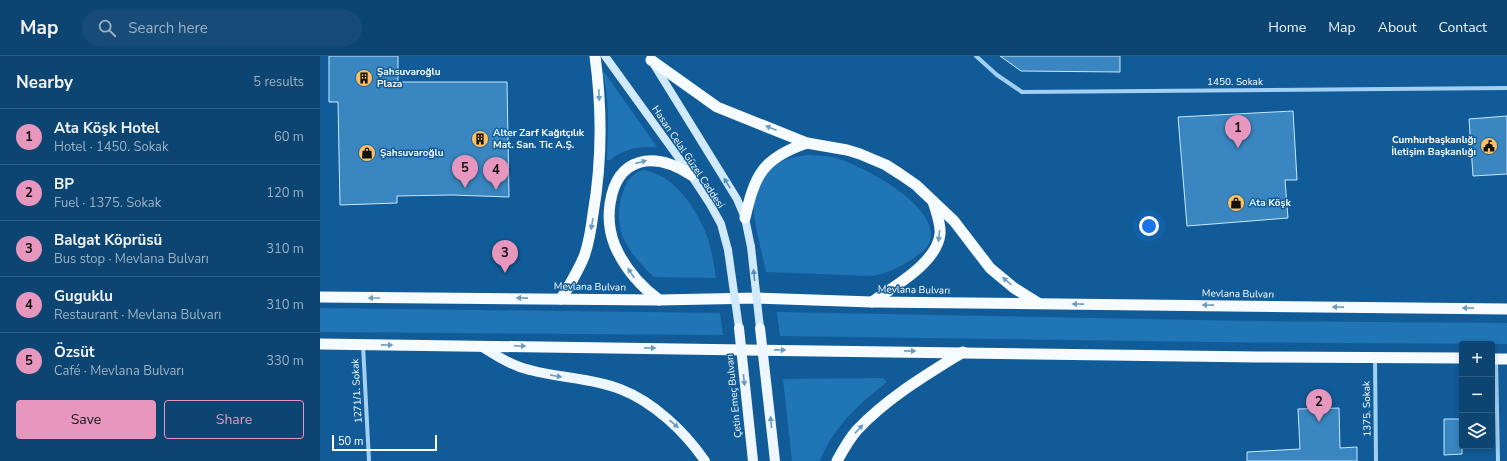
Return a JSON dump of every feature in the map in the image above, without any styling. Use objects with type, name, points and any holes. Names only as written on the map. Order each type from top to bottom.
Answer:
[{"type":"highway","points":[[561,299],[583,259],[588,246],[594,209],[598,174],[600,121],[595,56]]},
{"type":"highway","points":[[650,58],[717,107],[807,143],[847,150],[873,160],[900,174],[916,185],[954,221],[990,268],[1014,288],[1038,304]]},
{"type":"highway","points":[[745,218],[755,182],[762,170],[780,154],[807,143]]},
{"type":"highway","points":[[659,300],[635,279],[615,246],[610,224],[612,196],[615,185],[620,176],[632,165],[640,162],[653,160],[666,162],[691,175]]},
{"type":"highway","points":[[872,302],[912,273],[933,253],[938,243],[940,222],[932,199]]},
{"type":"highway","name":"Mevlana Bulvarı","points":[[320,297],[659,300],[758,298],[872,302],[1507,309]]},
{"type":"highway","points":[[320,344],[1257,357],[1459,358]]},
{"type":"highway","points":[[837,461],[848,442],[857,431],[897,395],[964,352]]},
{"type":"main road","name":"Hasan Celal Güzel Caddesi","points":[[605,56],[691,175],[721,224],[728,250],[739,328]]},
{"type":"main road","name":"Hasan Celal Güzel Caddesi","points":[[650,58],[737,199],[745,218],[751,247],[760,328]]},
{"type":"main road","name":"Çetin Emeç Bulvarı","points":[[739,328],[753,461]]},
{"type":"main road","points":[[760,328],[775,461]]},
{"type":"main road","points":[[481,346],[506,361],[530,370],[607,385],[620,389],[674,424],[687,437],[706,461]]},
{"type":"street","name":"1450. Sokak","points":[[976,56],[997,75],[1022,92],[1507,88]]},
{"type":"street","name":"1271/1. Sokak","points":[[363,344],[369,461]]},
{"type":"street","name":"1375. Sokak","points":[[1375,357],[1376,461]]},
{"type":"street","points":[[1498,359],[1498,461]]},
{"type":"shaded area","points":[[604,72],[657,147],[632,149],[615,156],[610,160],[607,160],[608,116]]},
{"type":"shaded area","points":[[808,155],[829,156],[847,162],[863,169],[898,190],[925,216],[931,230],[929,243],[926,248],[914,258],[899,267],[872,276],[766,272],[754,216],[755,193],[765,175],[775,165],[787,159]]},
{"type":"shaded area","points":[[643,170],[655,173],[675,186],[691,206],[704,228],[708,239],[716,278],[654,277],[629,249],[620,229],[620,205],[624,188],[628,181],[636,173]]},
{"type":"shaded area","points":[[320,308],[720,313],[723,335],[320,332]]},
{"type":"shaded area","points":[[777,312],[1248,321],[1507,323],[1507,344],[1495,344],[1495,341],[1459,341],[1459,344],[1211,342],[780,336]]},
{"type":"shaded area","points":[[883,378],[887,382],[848,417],[832,437],[820,461],[792,461],[783,379]]},
{"type":"building","points":[[329,56],[398,56],[398,82],[507,82],[509,197],[452,195],[397,196],[397,203],[340,205],[338,102],[329,102]]},
{"type":"building","points":[[1000,56],[1120,56],[1120,72],[1021,71]]},
{"type":"building","points":[[1293,111],[1297,180],[1285,180],[1288,218],[1187,226],[1178,117]]},
{"type":"building","name":"Cumhurbaşkanlığı İletişim Başkanlığı","points":[[1507,116],[1507,174],[1473,176],[1469,119]]},
{"type":"building","points":[[1339,408],[1340,448],[1357,447],[1357,461],[1247,461],[1247,452],[1300,449],[1298,409]]},
{"type":"building","points":[[1444,419],[1459,419],[1459,449],[1462,449],[1462,454],[1444,455]]},
{"type":"place","name":"Şahsuvaroğlu Plaza","points":[[364,78]]},
{"type":"place","name":"Alter Zarf Kağıtçılık Mat. San. Tic A.Ş.","points":[[480,139]]},
{"type":"place","name":"Cumhurbaşkanlığı İletişim Başkanlığı","points":[[1489,146]]},
{"type":"place","name":"Ata Köşk Hotel","points":[[1238,148]]},
{"type":"place","name":"Şahsuvaroğlu","points":[[367,153]]},
{"type":"place","name":"Özsüt","points":[[465,188]]},
{"type":"place","name":"Guguklu","points":[[496,190]]},
{"type":"place","name":"Ata Köşk","points":[[1236,203]]},
{"type":"place","name":"Balgat Köprüsü","points":[[505,273]]},
{"type":"place","name":"BP","points":[[1319,422]]}]
